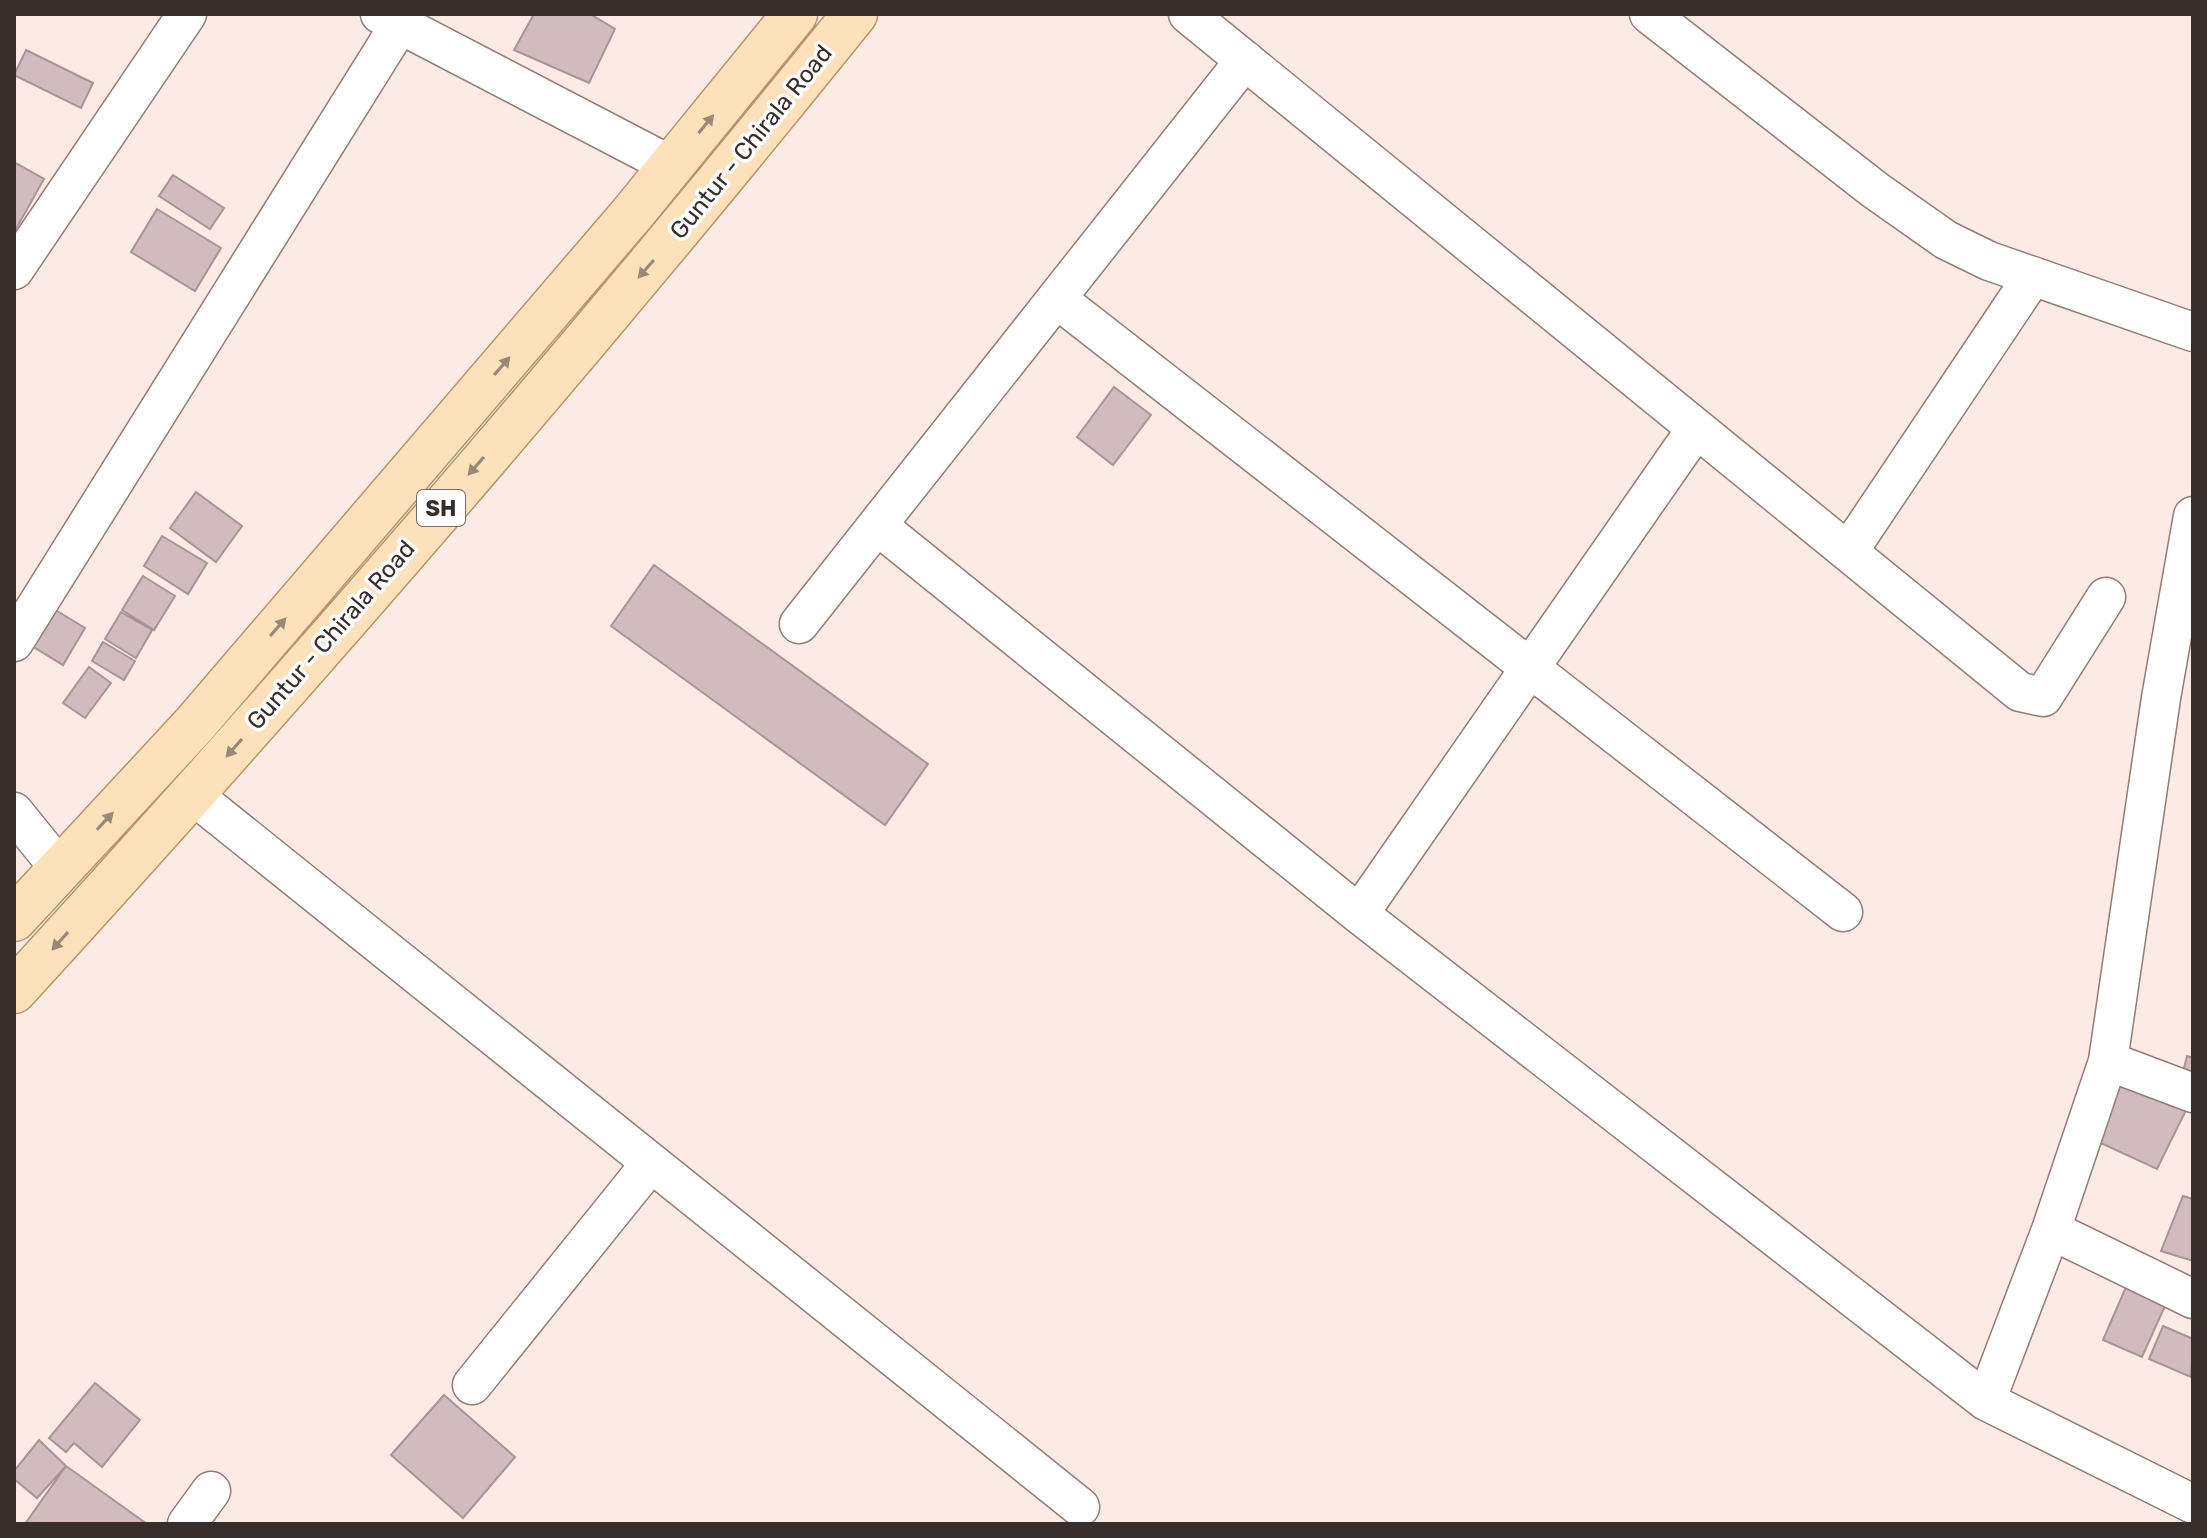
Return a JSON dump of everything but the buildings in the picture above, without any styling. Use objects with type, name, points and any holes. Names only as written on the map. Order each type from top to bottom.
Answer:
[{"type":"main road","name":"Guntur - Chirala Road","points":[[14,919],[194,725],[672,166],[795,14]]},
{"type":"main road","name":"Guntur - Chirala Road","points":[[14,991],[193,795],[709,196],[855,14]]},
{"type":"street","points":[[14,270],[187,14]]},
{"type":"street","points":[[1649,14],[1875,190],[1966,252],[2193,332]]},
{"type":"street","points":[[14,642],[390,19],[672,166]]},
{"type":"street","points":[[1211,21],[1245,60],[2020,692],[2043,697],[2053,687],[2106,597]]},
{"type":"street","points":[[799,624],[1245,60]]},
{"type":"street","points":[[1848,552],[2033,276]]},
{"type":"street","points":[[1057,299],[1843,912]]},
{"type":"street","points":[[1359,914],[1696,429]]},
{"type":"street","points":[[1986,1401],[2051,1230],[2108,1061],[2161,698],[2193,516]]},
{"type":"street","points":[[878,526],[1359,914],[1986,1401],[2193,1504]]},
{"type":"street","points":[[193,795],[1080,1507]]},
{"type":"street","points":[[14,812],[60,869]]},
{"type":"street","points":[[2108,1061],[2193,1093]]},
{"type":"street","points":[[472,1385],[651,1163]]},
{"type":"street","points":[[2051,1230],[2193,1299]]},
{"type":"street","points":[[187,1524],[211,1491]]}]
